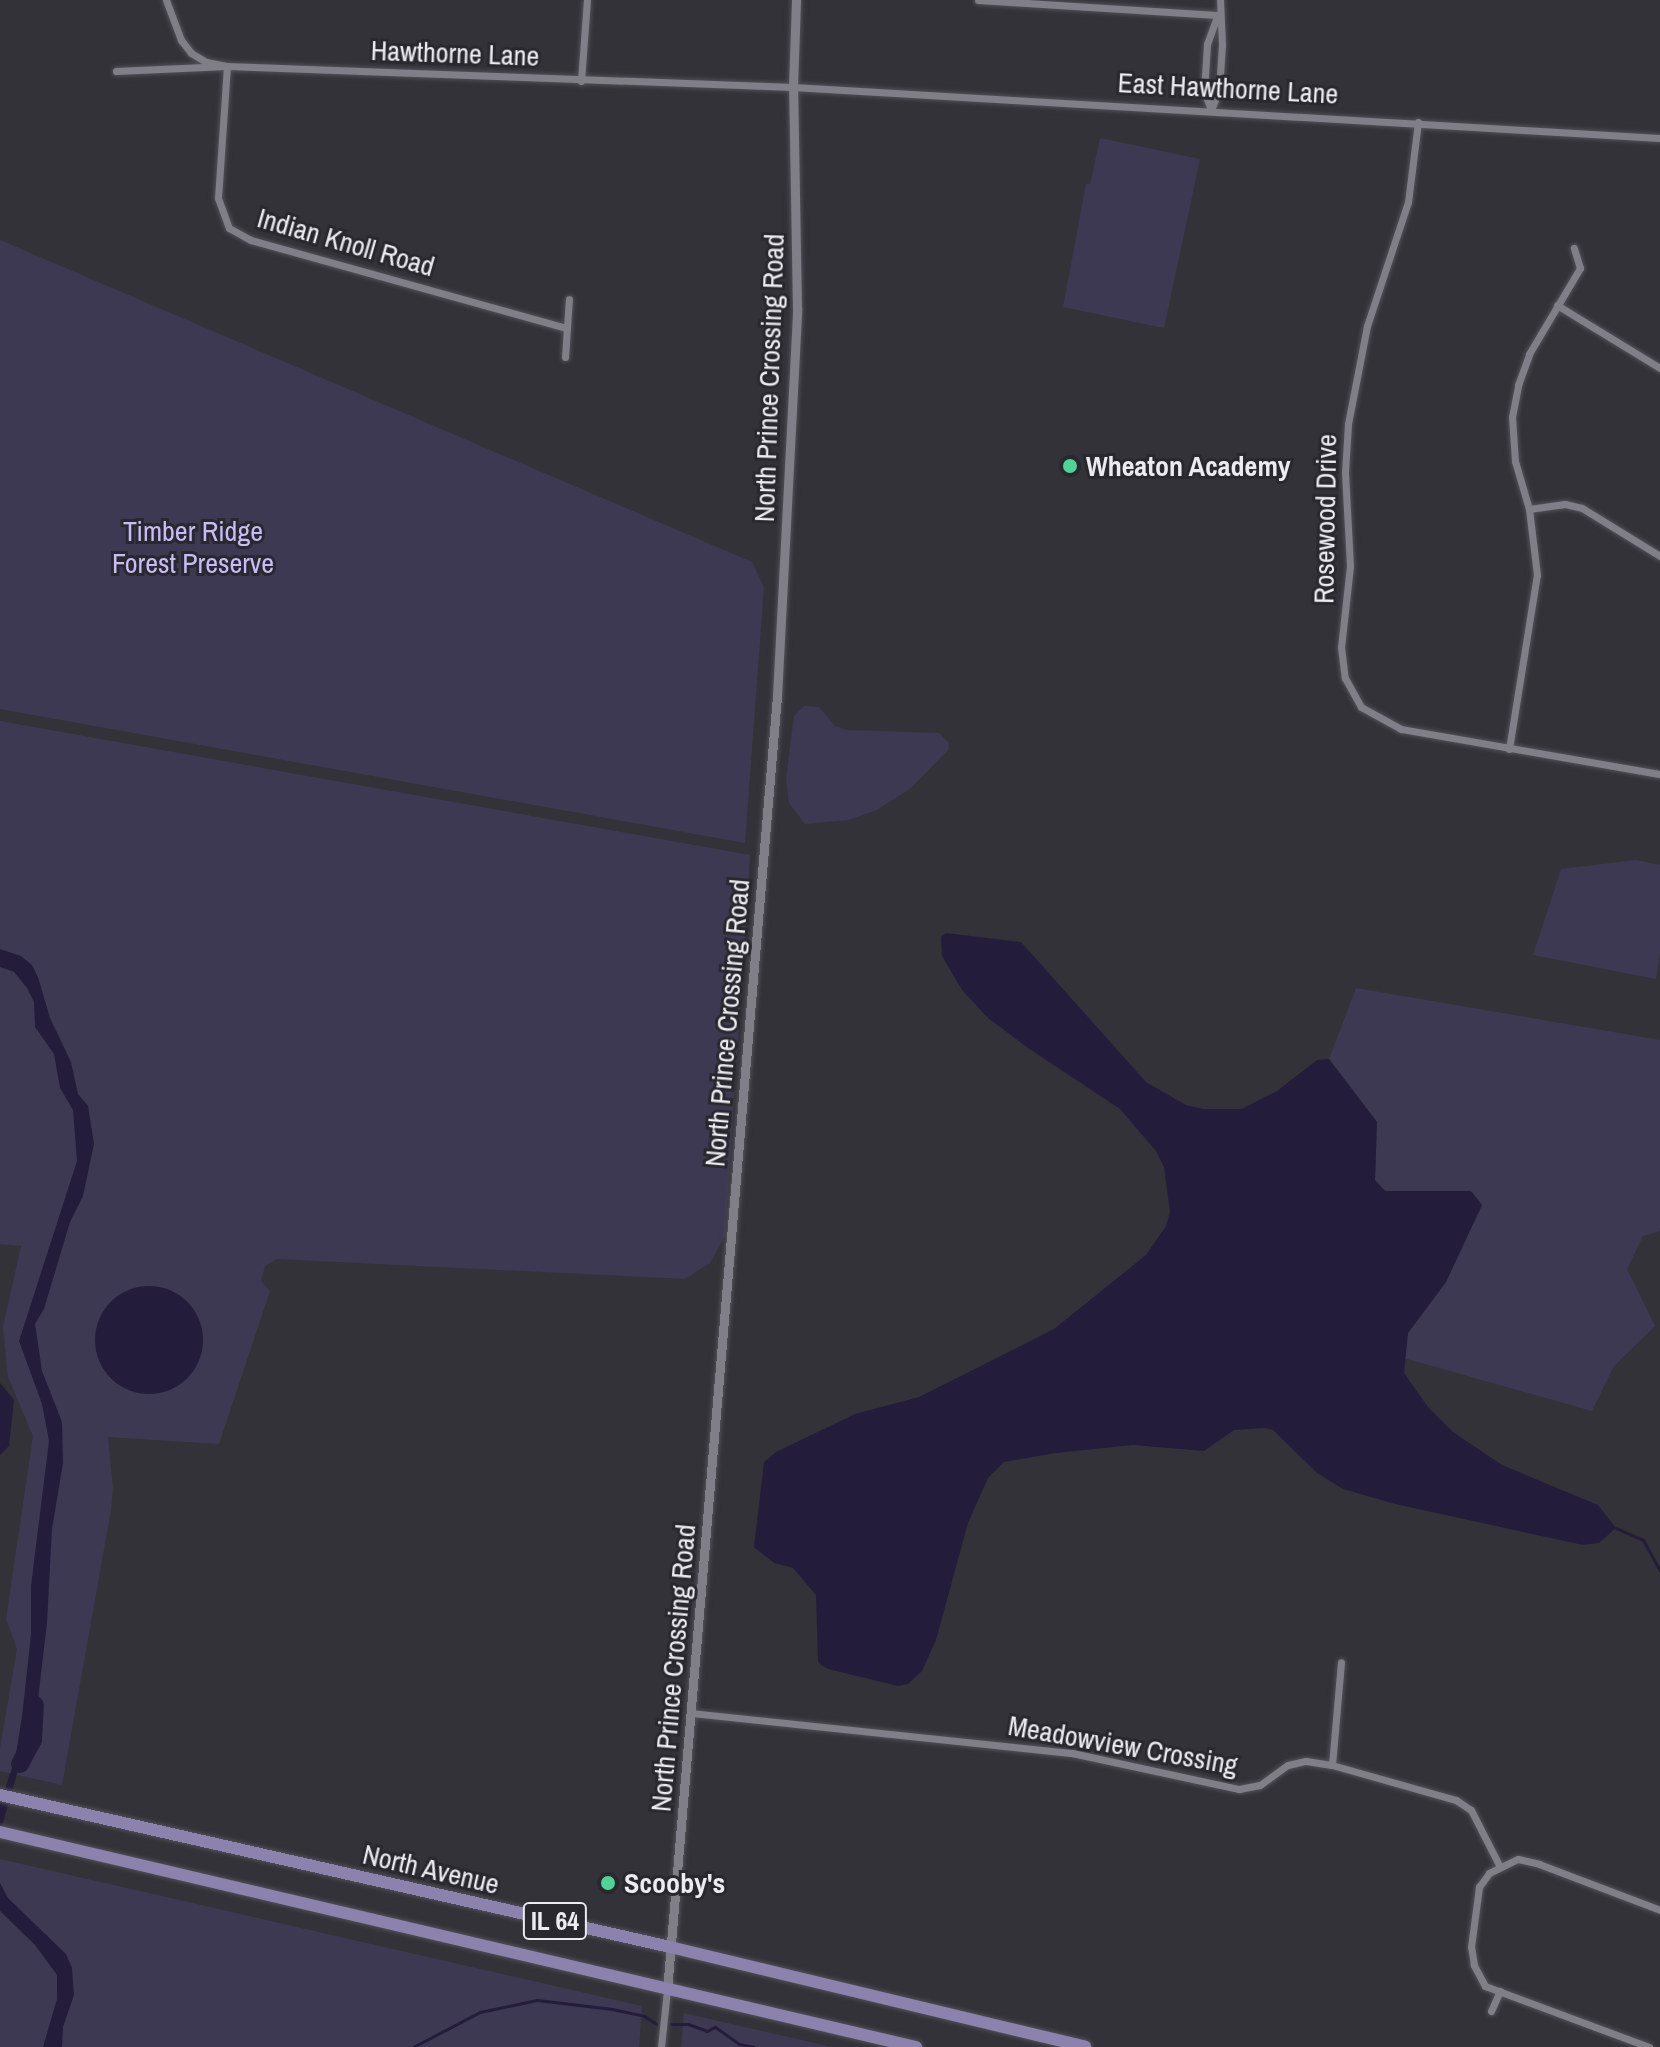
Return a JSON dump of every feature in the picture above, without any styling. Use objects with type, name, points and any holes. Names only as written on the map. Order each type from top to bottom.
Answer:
[{"type":"main road","name":"North Avenue","points":[[0,1795],[670,1947],[1085,2047]]},
{"type":"main road","name":"IL 64","points":[[0,1832],[916,2047]]},
{"type":"street","points":[[166,0],[181,40],[191,53],[206,62],[227,66]]},
{"type":"street","points":[[581,81],[587,0]]},
{"type":"street","name":"North Prince Crossing Road","points":[[661,2047],[777,696],[797,309],[793,87],[796,0]]},
{"type":"street","points":[[978,0],[1218,15]]},
{"type":"street","points":[[1211,110],[1204,91],[1207,44],[1220,0]]},
{"type":"street","points":[[1211,110],[1220,75],[1222,45],[1218,15]]},
{"type":"street","name":"Hawthorne Lane","points":[[116,71],[227,66],[793,87]]},
{"type":"street","name":"Indian Knoll Road","points":[[227,66],[218,198],[229,228],[251,240],[567,328]]},
{"type":"street","name":"East Hawthorne Lane","points":[[793,87],[1660,138]]},
{"type":"street","name":"Rosewood Drive","points":[[1418,122],[1408,202],[1367,326],[1348,424],[1345,473],[1350,566],[1342,668],[1361,707],[1389,725],[1660,774]]},
{"type":"street","points":[[1509,749],[1536,591],[1536,554],[1529,509],[1515,461],[1512,437],[1515,396],[1529,354],[1580,268],[1574,248]]},
{"type":"street","points":[[565,357],[569,299]]},
{"type":"street","points":[[1557,305],[1660,368]]},
{"type":"street","points":[[1529,509],[1565,504],[1582,508],[1660,556]]},
{"type":"street","points":[[1332,1765],[1341,1662]]},
{"type":"street","name":"Meadowview Crossing","points":[[691,1713],[1072,1753],[1239,1789],[1260,1785],[1288,1765],[1306,1761],[1332,1765],[1456,1800],[1471,1810],[1499,1865]]},
{"type":"street","points":[[1649,2047],[1485,1986],[1471,1953],[1479,1887],[1499,1865],[1518,1859],[1660,1910]]},
{"type":"street","points":[[1491,2011],[1500,1991]]},
{"type":"green space","points":[[1100,138],[1200,159],[1164,328],[1063,307],[1086,184],[1090,184]]},
{"type":"green space","name":"Timber Ridge Forest Preserve","points":[[0,240],[752,562],[764,587],[745,843],[0,709]]},
{"type":"green space","points":[[804,706],[819,707],[835,726],[847,730],[939,733],[949,743],[948,750],[911,788],[877,810],[848,820],[805,824],[789,803],[786,779],[794,716]]},
{"type":"green space","points":[[0,721],[750,855],[725,1236],[710,1263],[685,1279],[277,1259],[265,1266],[261,1281],[270,1291],[219,1444],[108,1437],[113,1488],[111,1510],[62,1785],[0,1771],[0,1748],[17,1649],[6,1619],[33,1436],[8,1377],[3,1327],[21,1246],[0,1244]]},
{"type":"green space","points":[[1636,860],[1660,865],[1660,953],[1656,979],[1533,955],[1561,869]]},
{"type":"green space","points":[[1356,988],[1660,1040],[1660,1231],[1643,1236],[1627,1269],[1655,1326],[1614,1366],[1592,1411],[1404,1358],[1408,1333],[1446,1282],[1482,1205],[1470,1191],[1397,1194],[1385,1191],[1375,1180],[1377,1122],[1329,1059]]},
{"type":"green space","points":[[0,1859],[642,2006],[639,2047],[0,2047]]},
{"type":"green space","points":[[684,2013],[832,2047],[681,2047]]},
{"type":"shaded area","points":[[946,933],[1021,942],[1146,1082],[1186,1105],[1203,1109],[1242,1109],[1277,1091],[1317,1060],[1329,1059],[1377,1122],[1375,1180],[1385,1191],[1471,1191],[1482,1205],[1446,1282],[1408,1333],[1404,1373],[1428,1407],[1453,1432],[1502,1465],[1598,1505],[1616,1528],[1599,1543],[1583,1545],[1395,1504],[1343,1489],[1317,1473],[1273,1430],[1265,1428],[1234,1430],[1204,1451],[1133,1445],[1056,1453],[1004,1462],[988,1478],[968,1523],[936,1640],[922,1671],[908,1684],[898,1686],[821,1665],[818,1661],[816,1595],[793,1568],[774,1563],[754,1547],[764,1462],[776,1452],[855,1414],[919,1397],[1054,1329],[1146,1255],[1166,1226],[1170,1212],[1164,1167],[1156,1151],[1120,1109],[988,1018],[962,990],[942,956],[941,937]]},
{"type":"shaded area","points":[[0,949],[21,956],[32,965],[38,977],[50,1018],[71,1062],[78,1094],[88,1106],[94,1144],[83,1196],[70,1222],[44,1309],[35,1324],[42,1371],[62,1422],[63,1463],[52,1529],[47,1623],[32,1750],[19,1767],[0,1833],[0,1804],[15,1759],[22,1717],[31,1634],[31,1586],[49,1441],[42,1404],[19,1341],[77,1161],[73,1110],[60,1088],[54,1054],[35,1027],[34,1002],[27,988],[14,972],[0,967]]},
{"type":"shaded area","points":[[149,1286],[170,1290],[187,1302],[199,1319],[203,1340],[199,1361],[187,1378],[170,1390],[149,1394],[128,1390],[111,1378],[99,1361],[95,1340],[99,1319],[111,1302],[128,1290]]},
{"type":"shaded area","points":[[0,1383],[14,1400],[9,1446],[0,1455]]},
{"type":"shaded area","points":[[0,1883],[8,1898],[66,1954],[72,1968],[74,1995],[63,2027],[62,2047],[43,2047],[57,1999],[57,1975],[35,1945],[0,1911]]},
{"type":"waterway","points":[[1616,1528],[1643,1540],[1660,1571]]},
{"type":"waterway","points":[[20,1764],[33,1740],[35,1705]]},
{"type":"waterway","points":[[413,2047],[480,2012],[537,2000],[612,2009],[644,2016],[657,2024]]},
{"type":"waterway","points":[[671,2024],[688,2024],[707,2031],[715,2027],[739,2044],[754,2047]]},
{"type":"place","name":"Wheaton Academy","points":[[1070,466]]},
{"type":"place","name":"Scooby's","points":[[608,1883]]}]
